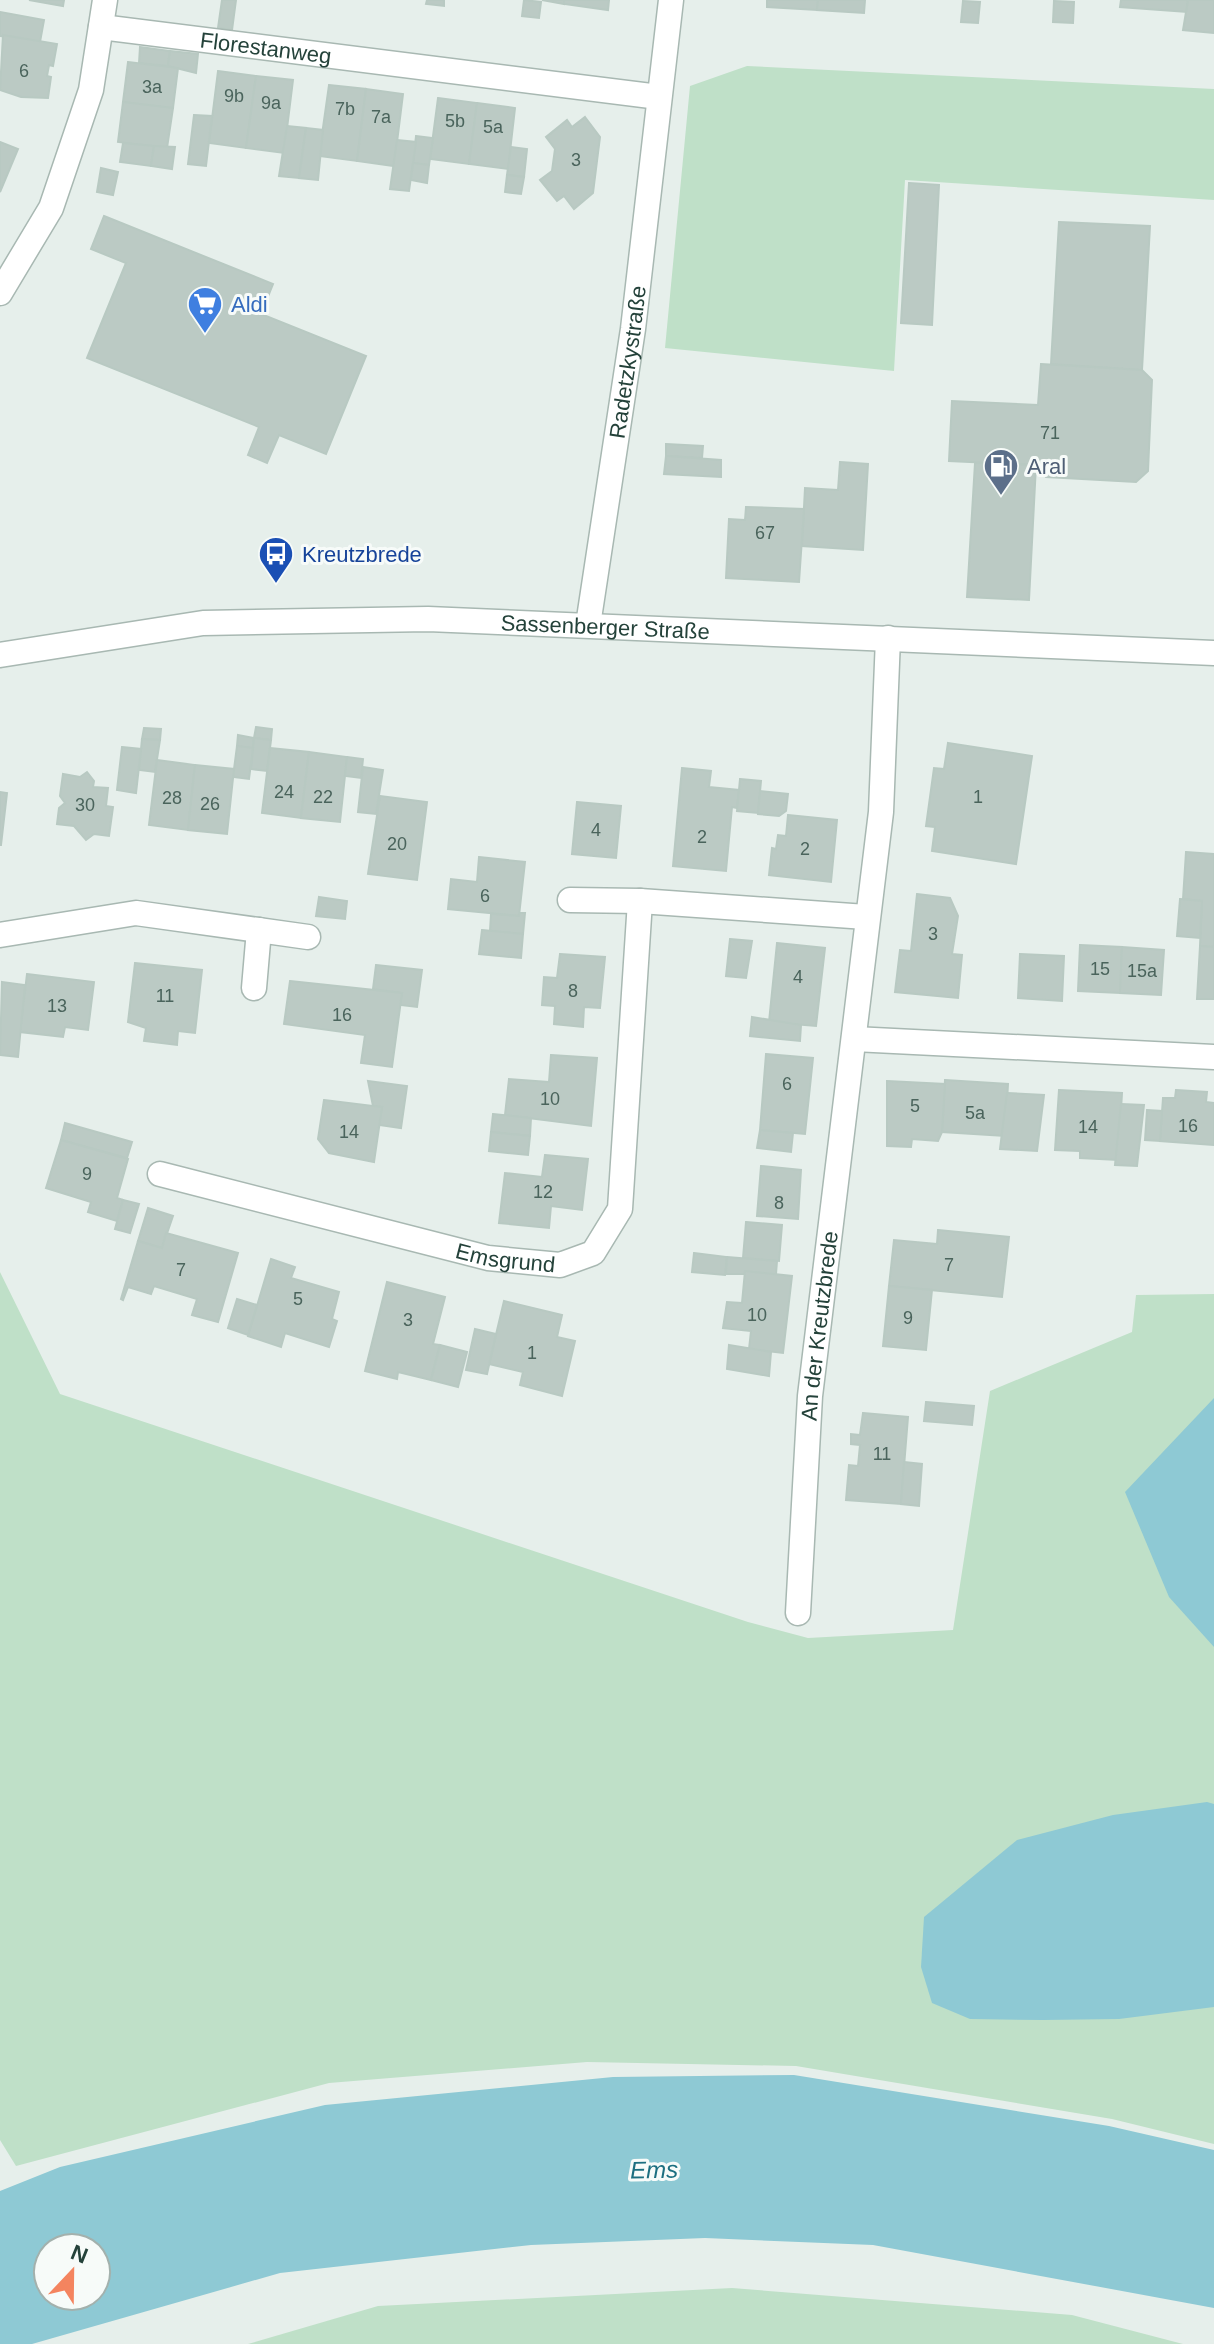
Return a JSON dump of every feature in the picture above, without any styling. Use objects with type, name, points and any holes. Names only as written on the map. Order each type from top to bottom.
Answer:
[{"type":"street","points":[[0,293],[51,208],[91,90],[105,0]]},
{"type":"street","name":"Radetzkystraße","points":[[588,625],[633,329],[671,0]]},
{"type":"street","name":"Florestanweg","points":[[101,27],[659,97]]},
{"type":"street","name":"Sassenberger Straße","points":[[0,655],[233,622],[428,619],[1214,653]]},
{"type":"street","name":"An der Kreutzbrede","points":[[798,1613],[810,1396],[881,812],[888,638]]},
{"type":"street","points":[[570,900],[640,901],[866,917]]},
{"type":"street","name":"Emsgrund","points":[[160,1174],[488,1258],[560,1265],[593,1253],[620,1209],[640,901]]},
{"type":"street","points":[[0,935],[136,913],[308,937]]},
{"type":"street","points":[[254,988],[259,930]]},
{"type":"street","points":[[854,1039],[1214,1057]]},
{"type":"green space","points":[[747,66],[1214,89],[1214,200],[905,180],[894,371],[665,348],[690,86]]},
{"type":"green space","points":[[0,1272],[60,1394],[748,1622],[808,1638],[953,1630],[990,1391],[1132,1332],[1136,1295],[1214,1294],[1214,2144],[1112,2119],[796,2066],[587,2062],[329,2083],[16,2166],[0,2140]]},
{"type":"green space","points":[[732,2288],[1072,2315],[1183,2344],[248,2344],[378,2306]]},
{"type":"water","points":[[1214,1398],[1214,1647],[1169,1597],[1125,1492]]},
{"type":"water","points":[[1207,1802],[1214,1804],[1214,2007],[1119,2019],[970,2019],[932,2003],[921,1967],[924,1917],[1017,1840],[1113,1815]]},
{"type":"water","name":"Ems","points":[[794,2075],[1109,2126],[1214,2150],[1214,2308],[873,2245],[705,2238],[531,2245],[280,2273],[32,2344],[0,2344],[0,2191],[60,2167],[325,2105],[613,2077]]},
{"type":"building","points":[[29,0],[64,0],[63,6]]},
{"type":"building","points":[[222,0],[236,0],[232,30],[218,28]]},
{"type":"building","points":[[427,0],[444,0],[444,6],[426,4]]},
{"type":"building","points":[[524,0],[541,2],[539,18],[522,16]]},
{"type":"building","points":[[542,0],[564,0],[564,4]]},
{"type":"building","points":[[564,0],[609,0],[608,10],[564,4]]},
{"type":"building","points":[[767,0],[818,0],[817,10],[767,7]]},
{"type":"building","points":[[818,0],[865,0],[864,13],[817,10]]},
{"type":"building","points":[[1121,0],[1188,0],[1187,12],[1120,7]]},
{"type":"building","points":[[1188,0],[1214,0],[1214,33],[1183,30]]},
{"type":"building","points":[[963,1],[980,2],[978,23],[961,22]]},
{"type":"building","points":[[1054,1],[1074,2],[1073,23],[1053,22]]},
{"type":"building","points":[[0,12],[44,20],[40,42],[0,36]]},
{"type":"building","points":[[3,35],[57,44],[53,66],[49,65],[47,76],[51,77],[48,98],[21,97],[0,90]]},
{"type":"building","points":[[140,47],[170,51],[168,66],[139,63]]},
{"type":"building","points":[[170,51],[198,54],[196,73],[168,66]]},
{"type":"building","points":[[128,62],[178,68],[173,108],[123,102]]},
{"type":"building","points":[[218,71],[256,76],[246,148],[209,143]]},
{"type":"building","points":[[256,76],[293,80],[284,153],[246,148]]},
{"type":"building","points":[[329,85],[366,89],[357,161],[319,156]]},
{"type":"building","points":[[366,89],[403,94],[394,166],[357,161]]},
{"type":"building","points":[[438,98],[477,103],[469,164],[430,159]]},
{"type":"building","points":[[123,102],[173,108],[167,148],[118,142]]},
{"type":"building","points":[[477,103],[515,108],[508,169],[469,164]]},
{"type":"building","points":[[194,115],[212,116],[206,166],[188,164]]},
{"type":"building","points":[[585,117],[600,137],[593,193],[574,209],[564,196],[557,201],[540,180],[552,171],[555,149],[546,137],[567,120],[572,127]]},
{"type":"building","points":[[287,126],[306,128],[299,178],[279,176]]},
{"type":"building","points":[[306,128],[323,130],[318,180],[299,178]]},
{"type":"building","points":[[416,136],[433,138],[429,165],[413,163]]},
{"type":"building","points":[[397,140],[416,142],[409,191],[390,189]]},
{"type":"building","points":[[0,142],[18,149],[0,192]]},
{"type":"building","points":[[123,143],[154,146],[151,166],[120,162]]},
{"type":"building","points":[[154,146],[175,147],[172,169],[151,166]]},
{"type":"building","points":[[511,147],[527,149],[524,177],[507,175]]},
{"type":"building","points":[[413,163],[429,165],[427,183],[411,180]]},
{"type":"building","points":[[101,168],[118,172],[113,195],[97,192]]},
{"type":"building","points":[[507,175],[524,177],[521,194],[505,192]]},
{"type":"building","points":[[909,183],[939,185],[932,325],[901,323]]},
{"type":"building","name":"Aldi","points":[[104,216],[273,284],[261,314],[366,356],[326,454],[279,435],[267,463],[248,455],[259,427],[87,358],[126,263],[91,249]]},
{"type":"building","points":[[1059,222],[1150,226],[1142,370],[1051,364]]},
{"type":"building","points":[[1041,364],[1142,370],[1152,380],[1148,471],[1136,482],[1046,477],[1036,465],[949,461],[952,401],[1038,405]]},
{"type":"building","points":[[666,444],[703,446],[702,458],[666,456]]},
{"type":"building","points":[[666,456],[721,460],[721,477],[664,474]]},
{"type":"building","points":[[840,462],[868,464],[863,550],[802,546],[805,488],[838,490]]},
{"type":"building","points":[[975,463],[1036,465],[1029,600],[967,597]]},
{"type":"building","points":[[746,507],[804,509],[799,582],[726,578],[729,519],[745,520]]},
{"type":"building","points":[[256,727],[272,729],[271,740],[254,738]]},
{"type":"building","points":[[144,728],[161,729],[160,740],[142,739]]},
{"type":"building","points":[[238,735],[254,738],[253,748],[237,746]]},
{"type":"building","points":[[254,738],[271,740],[267,771],[251,769]]},
{"type":"building","points":[[142,739],[160,740],[155,772],[139,770]]},
{"type":"building","points":[[948,743],[1032,756],[1016,864],[932,851],[935,827],[926,826],[934,768],[944,769]]},
{"type":"building","points":[[237,746],[253,748],[249,779],[233,777]]},
{"type":"building","points":[[122,747],[141,749],[136,793],[117,790]]},
{"type":"building","points":[[270,748],[309,752],[301,818],[262,813]]},
{"type":"building","points":[[309,752],[347,757],[340,822],[301,818]]},
{"type":"building","points":[[347,757],[363,759],[361,778],[345,776]]},
{"type":"building","points":[[157,760],[195,765],[188,830],[149,825]]},
{"type":"building","points":[[195,765],[234,769],[227,834],[188,830]]},
{"type":"building","points":[[363,767],[383,770],[376,814],[358,812]]},
{"type":"building","points":[[682,768],[711,771],[709,787],[739,790],[737,808],[732,807],[726,871],[673,866]]},
{"type":"building","points":[[87,772],[94,781],[93,787],[108,788],[106,806],[113,807],[109,836],[94,834],[86,840],[74,826],[57,824],[59,808],[65,803],[60,796],[63,774],[80,777]]},
{"type":"building","points":[[740,779],[761,781],[758,813],[737,811]]},
{"type":"building","points":[[760,791],[788,794],[786,811],[779,816],[758,814]]},
{"type":"building","points":[[0,792],[7,793],[1,845],[0,845]]},
{"type":"building","points":[[380,796],[427,802],[417,880],[368,874]]},
{"type":"building","points":[[577,802],[621,806],[616,858],[572,854]]},
{"type":"building","points":[[788,815],[837,820],[831,882],[769,875],[772,848],[776,849],[778,835],[786,836]]},
{"type":"building","points":[[1186,852],[1214,854],[1214,947],[1200,946],[1202,901],[1183,899]]},
{"type":"building","points":[[479,857],[525,862],[519,916],[448,909],[451,879],[477,882]]},
{"type":"building","points":[[917,894],[950,898],[958,916],[952,954],[962,955],[958,998],[895,992],[900,950],[911,951]]},
{"type":"building","points":[[319,897],[347,901],[345,919],[316,916]]},
{"type":"building","points":[[1180,899],[1202,901],[1200,938],[1177,936]]},
{"type":"building","points":[[525,913],[523,934],[490,931],[491,914],[519,916]]},
{"type":"building","points":[[482,930],[523,934],[521,958],[479,954]]},
{"type":"building","points":[[730,939],[752,941],[746,978],[726,976]]},
{"type":"building","points":[[777,943],[825,948],[816,1026],[769,1022]]},
{"type":"building","points":[[1080,945],[1122,947],[1120,993],[1078,991]]},
{"type":"building","points":[[1200,946],[1214,947],[1214,999],[1197,999]]},
{"type":"building","points":[[1122,947],[1164,950],[1161,995],[1120,993]]},
{"type":"building","points":[[560,954],[605,957],[600,1008],[584,1007],[583,1027],[554,1024],[555,1006],[542,1005],[544,977],[557,978]]},
{"type":"building","points":[[1020,954],[1064,956],[1062,1001],[1018,998]]},
{"type":"building","points":[[135,963],[202,970],[195,1033],[178,1031],[177,1045],[144,1041],[146,1028],[128,1022]]},
{"type":"building","points":[[376,965],[422,970],[417,1007],[400,1005],[402,993],[373,989]]},
{"type":"building","points":[[27,974],[94,982],[88,1030],[65,1027],[63,1037],[20,1032]]},
{"type":"building","points":[[290,981],[402,993],[392,1067],[361,1063],[365,1035],[284,1024]]},
{"type":"building","points":[[2,982],[25,985],[18,1057],[0,1055]]},
{"type":"building","points":[[752,1017],[801,1025],[800,1041],[750,1036]]},
{"type":"building","points":[[766,1054],[813,1058],[805,1134],[760,1130]]},
{"type":"building","points":[[551,1055],[597,1058],[591,1126],[505,1115],[509,1079],[549,1082]]},
{"type":"building","points":[[945,1080],[1008,1084],[1005,1136],[942,1132]]},
{"type":"building","points":[[368,1081],[407,1086],[401,1128],[379,1125],[382,1107],[373,1106]]},
{"type":"building","points":[[887,1081],[945,1084],[942,1132],[938,1141],[912,1139],[911,1147],[887,1146]]},
{"type":"building","points":[[1059,1090],[1122,1093],[1118,1160],[1080,1158],[1080,1151],[1055,1150]]},
{"type":"building","points":[[1176,1090],[1207,1092],[1206,1102],[1214,1103],[1214,1145],[1160,1141],[1163,1098],[1175,1098]]},
{"type":"building","points":[[1007,1093],[1044,1095],[1037,1151],[1000,1149]]},
{"type":"building","points":[[324,1100],[382,1107],[374,1162],[329,1153],[318,1139]]},
{"type":"building","points":[[1121,1104],[1144,1105],[1137,1166],[1115,1165]]},
{"type":"building","points":[[1147,1110],[1162,1111],[1160,1141],[1145,1140]]},
{"type":"building","points":[[493,1114],[531,1118],[530,1136],[491,1132]]},
{"type":"building","points":[[65,1123],[132,1142],[127,1158],[61,1140]]},
{"type":"building","points":[[760,1130],[793,1133],[791,1152],[757,1148]]},
{"type":"building","points":[[491,1132],[530,1136],[528,1155],[489,1151]]},
{"type":"building","points":[[61,1140],[128,1159],[117,1198],[123,1200],[117,1221],[88,1212],[91,1202],[46,1188]]},
{"type":"building","points":[[545,1155],[588,1159],[582,1210],[551,1206],[549,1228],[499,1223],[505,1173],[542,1177]]},
{"type":"building","points":[[761,1166],[801,1170],[798,1219],[757,1216]]},
{"type":"building","points":[[123,1200],[139,1204],[130,1233],[115,1229]]},
{"type":"building","points":[[148,1208],[173,1216],[162,1248],[138,1241]]},
{"type":"building","points":[[746,1222],[782,1225],[779,1261],[743,1258]]},
{"type":"building","points":[[938,1230],[1009,1237],[1002,1297],[889,1286],[894,1240],[937,1244]]},
{"type":"building","points":[[166,1233],[238,1253],[218,1322],[192,1315],[197,1299],[154,1286],[151,1294],[128,1287],[121,1299],[138,1241],[162,1248]]},
{"type":"building","points":[[694,1253],[727,1257],[725,1275],[692,1272]]},
{"type":"building","points":[[727,1257],[777,1261],[776,1274],[726,1274]]},
{"type":"building","points":[[271,1259],[295,1267],[291,1278],[339,1292],[332,1319],[337,1321],[329,1347],[285,1333],[281,1347],[248,1336]]},
{"type":"building","points":[[745,1271],[792,1276],[783,1353],[749,1349],[751,1331],[723,1328],[727,1302],[742,1303]]},
{"type":"building","points":[[387,1282],[445,1297],[433,1344],[440,1345],[431,1380],[398,1372],[397,1379],[365,1371]]},
{"type":"building","points":[[889,1286],[932,1290],[926,1350],[883,1346]]},
{"type":"building","points":[[237,1299],[257,1305],[248,1335],[228,1328]]},
{"type":"building","points":[[504,1301],[562,1315],[557,1337],[575,1341],[562,1396],[520,1385],[523,1372],[489,1364]]},
{"type":"building","points":[[475,1329],[496,1334],[487,1374],[466,1370]]},
{"type":"building","points":[[440,1345],[467,1352],[458,1387],[431,1380]]},
{"type":"building","points":[[729,1345],[771,1352],[769,1376],[727,1369]]},
{"type":"building","points":[[926,1402],[974,1406],[972,1425],[924,1421]]},
{"type":"building","points":[[863,1413],[908,1417],[901,1504],[846,1500],[849,1465],[858,1466],[860,1445],[851,1444],[851,1434],[860,1435]]},
{"type":"building","points":[[904,1462],[922,1464],[919,1506],[901,1504]]},
{"type":"place","name":"Aldi","points":[[205,335]]},
{"type":"place","name":"Aral","points":[[1001,497]]},
{"type":"place","name":"Kreutzbrede","points":[[276,585]]}]
